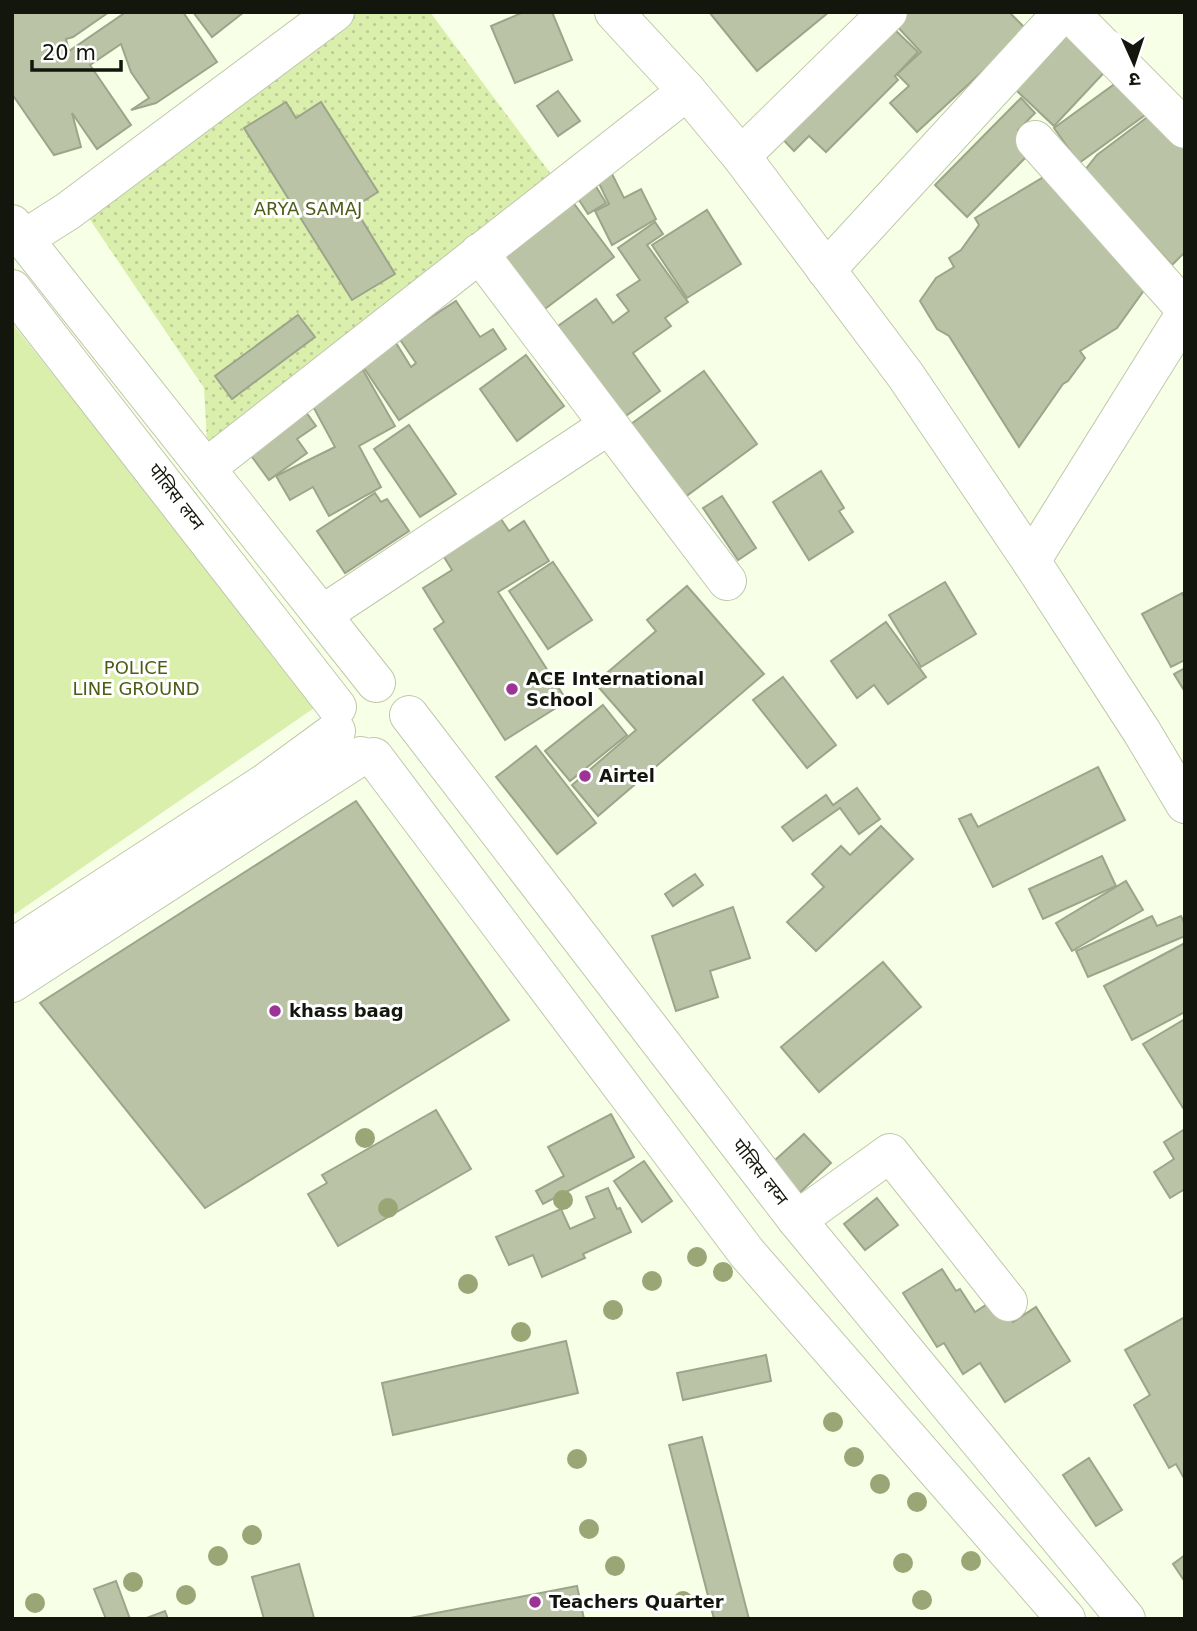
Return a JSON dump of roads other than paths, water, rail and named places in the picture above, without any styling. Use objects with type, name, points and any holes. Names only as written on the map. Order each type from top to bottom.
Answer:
[{"type":"street","points":[[335,12],[68,211],[18,232],[376,683]]},
{"type":"street","points":[[614,12],[687,91],[741,156],[906,376],[1031,561],[1142,732],[1185,804]]},
{"type":"street","points":[[741,156],[888,12]]},
{"type":"street","points":[[826,270],[1049,18],[1185,129]]},
{"type":"street","points":[[206,468],[687,91]]},
{"type":"street","points":[[1031,561],[1185,311],[1035,141]]},
{"type":"street","points":[[479,253],[727,581]]},
{"type":"street","name":"पोलिस लय्न","points":[[12,289],[747,1253],[1066,1619]]},
{"type":"street","points":[[323,614],[609,425]]},
{"type":"street","points":[[376,683],[398,694],[409,715],[404,738],[396,748],[386,754],[352,737],[343,696],[352,688],[376,683]]},
{"type":"street","name":"पोलिस लय्न","points":[[409,715],[797,1220],[1126,1619]]},
{"type":"street","points":[[12,948],[265,783],[352,737]]},
{"type":"street","points":[[12,983],[352,737]]},
{"type":"street","points":[[797,1220],[890,1153],[1008,1302]]},
{"type":"place","name":"ACE International School","points":[[512,689]]},
{"type":"place","name":"Airtel","points":[[585,776]]},
{"type":"place","name":"khass baag","points":[[275,1011]]},
{"type":"place","name":"Teachers Quarter","points":[[535,1602]]},
{"type":"park label","name":"ARYA SAMAJ","points":[[308,209]]},
{"type":"park label","name":"POLICE LINE GROUND","points":[[136,678]]}]
